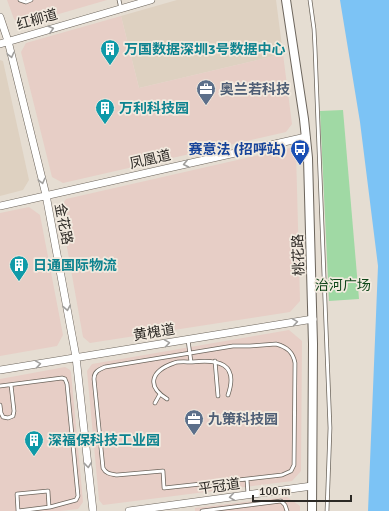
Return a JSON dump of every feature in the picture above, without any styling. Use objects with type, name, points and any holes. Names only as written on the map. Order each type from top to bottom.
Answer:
[{"type":"main road","name":"桃花路","points":[[286,0],[308,158],[313,319],[312,511]]},
{"type":"street","name":"红柳道","points":[[0,44],[151,0]]},
{"type":"street","name":"金花路","points":[[0,17],[8,41],[46,195],[76,357],[93,511]]},
{"type":"street","name":"凤凰道","points":[[0,206],[306,137]]},
{"type":"street","name":"黄槐道","points":[[0,370],[313,319]]},
{"type":"street","name":"平冠道","points":[[129,511],[312,486]]},
{"type":"lane","points":[[20,0],[26,2],[31,0]]},
{"type":"lane","points":[[119,0],[121,9]]},
{"type":"lane","points":[[310,0],[315,48],[330,428],[327,511]]},
{"type":"lane","points":[[188,339],[191,362]]},
{"type":"lane","points":[[276,344],[287,349],[294,358],[294,459],[292,469],[290,472],[282,475],[247,479],[164,488],[163,471],[117,475],[107,473],[103,468],[94,379],[95,373],[105,367],[233,346],[276,344]]},
{"type":"lane","points":[[214,361],[218,396]]},
{"type":"lane","points":[[167,399],[160,394],[154,386],[153,380],[157,373],[174,363],[214,361],[225,366],[230,374],[232,384],[228,395]]},
{"type":"lane","points":[[0,386],[62,378],[67,381],[78,496],[76,500],[49,507],[18,511],[17,494],[48,491],[49,507]]},
{"type":"lane","points":[[0,405],[2,416],[8,418],[13,416],[14,411],[11,385]]},
{"type":"lane","points":[[155,403],[160,394]]},
{"type":"lane","points":[[247,479],[248,495]]},
{"type":"lane","points":[[202,511],[281,501],[285,505],[287,511]]},
{"type":"shaded area","points":[[7,0],[107,0],[21,25],[14,19]]},
{"type":"shaded area","points":[[177,0],[276,0],[283,54],[139,88],[121,16]]},
{"type":"shaded area","points":[[121,16],[139,88],[283,54],[292,124],[286,132],[63,183],[52,177],[21,52],[26,43]]},
{"type":"shaded area","points":[[0,60],[3,61],[29,180],[23,190],[0,196]]},
{"type":"shaded area","points":[[290,148],[296,152],[300,301],[290,312],[90,343],[83,337],[60,208],[66,199]]},
{"type":"shaded area","points":[[29,207],[40,215],[63,335],[57,346],[0,356],[0,213]]},
{"type":"shaded area","points":[[289,330],[302,341],[301,471],[292,481],[103,505],[99,500],[87,371],[92,364]]},
{"type":"shaded area","points":[[65,367],[71,372],[83,502],[78,509],[60,511],[0,511],[0,379]]},
{"type":"shaded area","points":[[287,497],[300,506],[300,511],[195,511],[195,508]]},
{"type":"green space","name":"治河广场","points":[[343,110],[359,299],[329,301],[320,111]]},
{"type":"water","points":[[340,0],[389,0],[389,511],[368,511],[378,266],[360,122]]},
{"type":"place","name":"万国数据深圳3号数据中心","points":[[110,66]]},
{"type":"place","name":"奥兰若科技","points":[[206,106]]},
{"type":"place","name":"万利科技园","points":[[105,125]]},
{"type":"place","name":"赛意法 (招呼站)","points":[[300,166]]},
{"type":"place","name":"日通国际物流","points":[[19,282]]},
{"type":"place","name":"九策科技园","points":[[194,436]]},
{"type":"place","name":"深福保科技工业园","points":[[34,457]]}]
